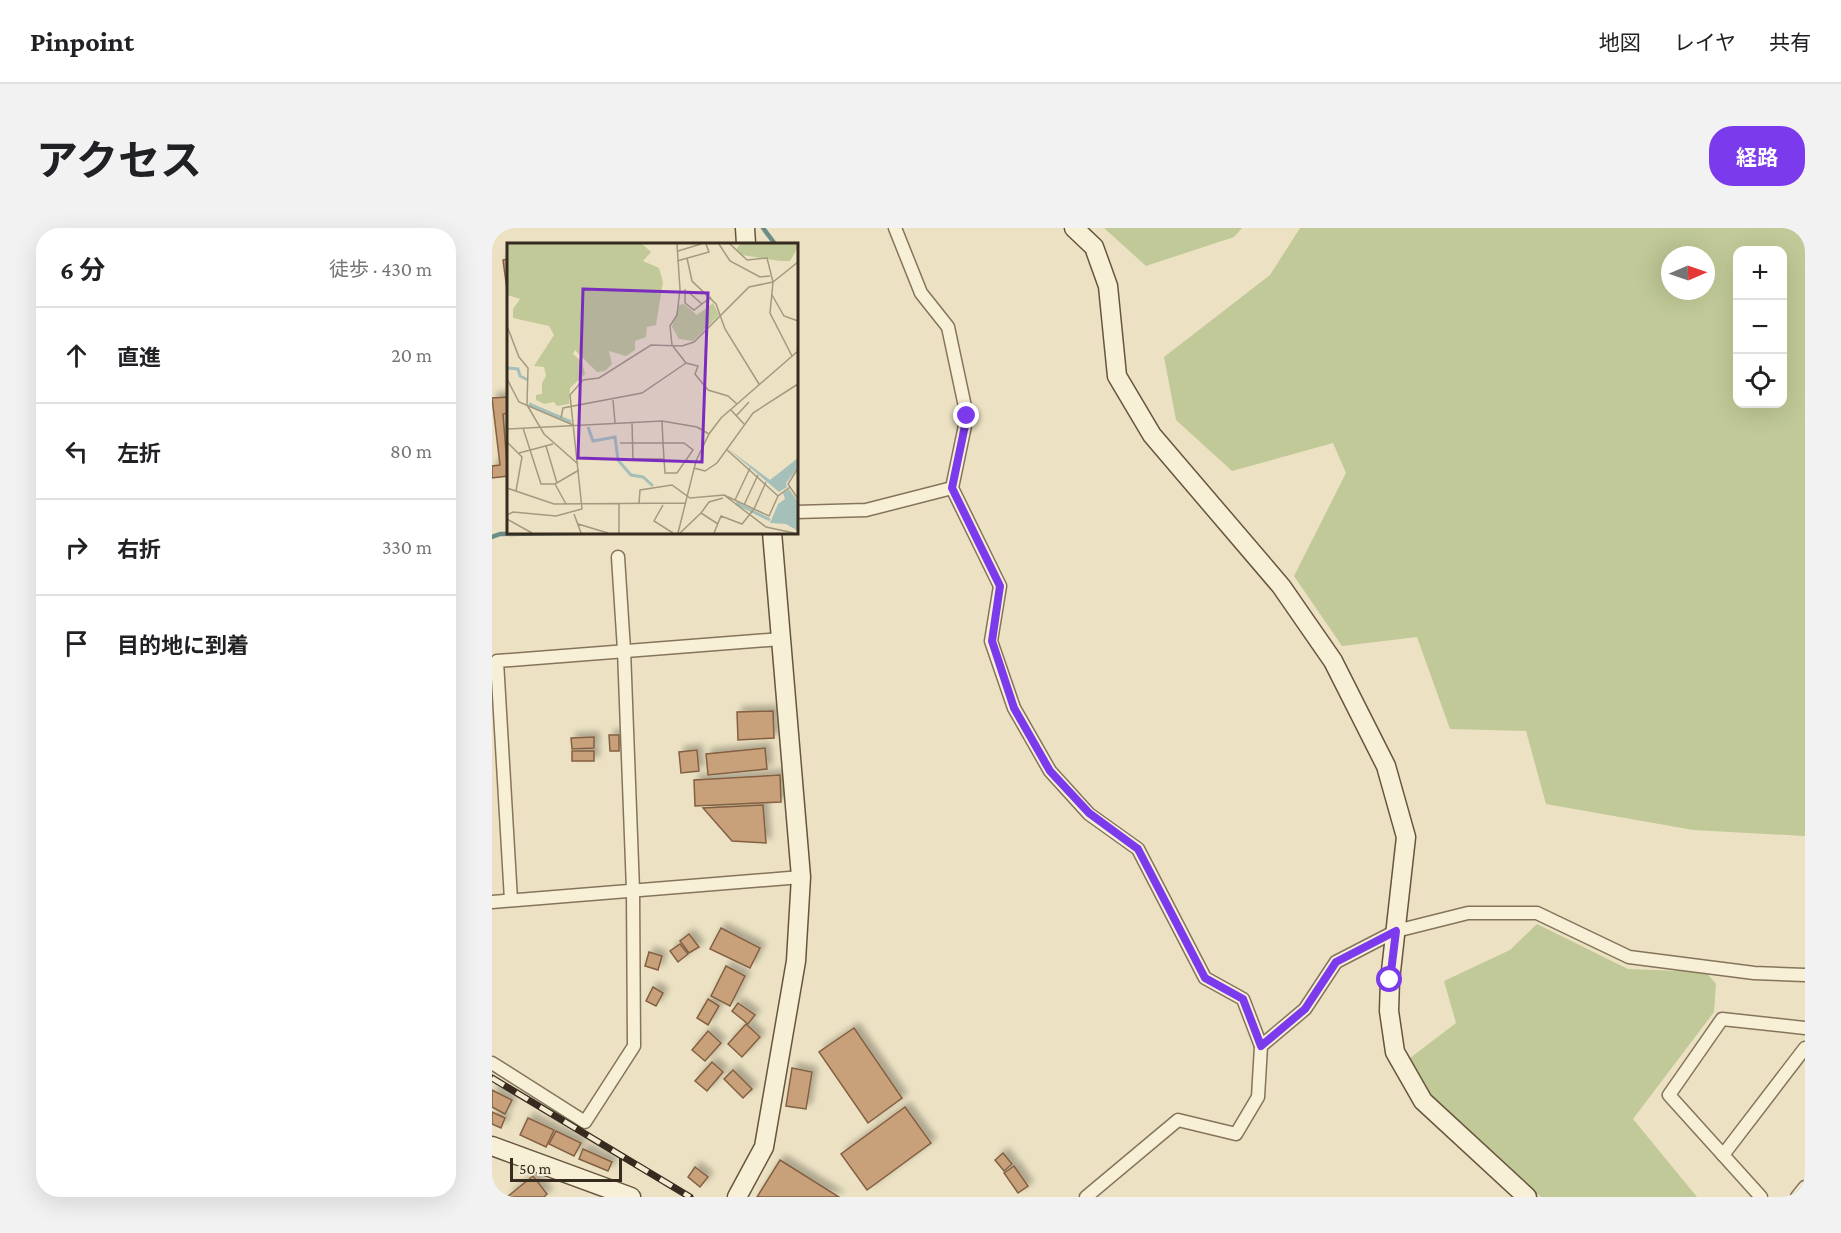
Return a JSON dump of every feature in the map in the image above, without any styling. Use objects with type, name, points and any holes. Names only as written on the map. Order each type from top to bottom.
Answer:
[{"type":"street","points":[[745,228],[746,243]]},
{"type":"street","points":[[895,228],[921,293],[948,327],[967,416],[952,488],[1000,586],[992,641],[1014,708],[1050,771],[1089,813],[1138,849],[1205,978],[1243,999],[1261,1046],[1258,1097],[1236,1134],[1178,1120],[1086,1197]]},
{"type":"street","points":[[1074,228],[1094,247],[1108,286],[1117,376],[1152,435],[1281,586],[1333,661],[1386,766],[1406,837],[1390,980],[1389,1011],[1395,1052],[1424,1101],[1527,1197]]},
{"type":"street","points":[[798,512],[866,510],[952,488]]},
{"type":"street","points":[[737,1197],[764,1147],[796,961],[801,877],[772,534]]},
{"type":"street","points":[[492,1063],[585,1122],[634,1046],[633,890],[624,650],[618,557]]},
{"type":"street","points":[[511,900],[497,660],[781,639]]},
{"type":"street","points":[[492,902],[801,877]]},
{"type":"street","points":[[1261,1046],[1305,1009],[1336,962],[1396,931],[1468,913],[1537,913],[1629,957],[1754,973],[1805,975]]},
{"type":"street","points":[[1761,1197],[1669,1095],[1722,1019],[1805,1028]]},
{"type":"street","points":[[1723,1155],[1805,1048]]},
{"type":"street","points":[[492,1146],[631,1197]]},
{"type":"street","points":[[1797,1197],[1805,1187]]},
{"type":"green space","points":[[1104,228],[1242,228],[1234,237],[1146,266]]},
{"type":"green space","points":[[1300,228],[1805,228],[1805,836],[1693,830],[1546,804],[1526,731],[1450,729],[1417,637],[1342,646],[1294,576],[1346,473],[1333,443],[1232,471],[1176,420],[1164,357],[1270,275]]},
{"type":"green space","points":[[1537,924],[1628,969],[1706,972],[1716,984],[1714,1012],[1633,1119],[1697,1197],[1541,1197],[1429,1095],[1410,1058],[1456,1023],[1444,981],[1510,950]]},
{"type":"building","points":[[507,259],[507,290],[503,260]]},
{"type":"building","points":[[507,397],[507,413],[503,414],[507,476],[492,478],[492,466],[500,465],[492,398]]},
{"type":"building","points":[[773,711],[774,738],[738,740],[737,712]]},
{"type":"building","points":[[609,735],[619,735],[619,751],[610,751]]},
{"type":"building","points":[[594,737],[594,748],[572,749],[571,738]]},
{"type":"building","points":[[765,748],[767,769],[708,775],[706,754]]},
{"type":"building","points":[[697,750],[699,771],[681,773],[679,752]]},
{"type":"building","points":[[572,751],[594,751],[594,761],[572,761]]},
{"type":"building","points":[[780,775],[781,802],[695,806],[694,780]]},
{"type":"building","points":[[763,805],[766,843],[732,841],[703,808]]},
{"type":"building","points":[[721,928],[760,948],[750,968],[710,949]]},
{"type":"building","points":[[689,934],[699,947],[689,953],[680,941]]},
{"type":"building","points":[[680,944],[688,954],[678,962],[670,951]]},
{"type":"building","points":[[649,952],[662,956],[658,970],[645,966]]},
{"type":"building","points":[[726,966],[745,976],[730,1006],[711,996]]},
{"type":"building","points":[[653,987],[663,993],[656,1006],[646,1001]]},
{"type":"building","points":[[708,999],[719,1006],[708,1025],[697,1018]]},
{"type":"building","points":[[738,1003],[755,1015],[748,1024],[732,1011]]},
{"type":"building","points":[[746,1024],[760,1037],[742,1057],[728,1044]]},
{"type":"building","points":[[854,1028],[902,1098],[868,1123],[819,1052]]},
{"type":"building","points":[[708,1031],[721,1043],[705,1061],[692,1050]]},
{"type":"building","points":[[712,1062],[723,1072],[707,1091],[695,1081]]},
{"type":"building","points":[[792,1068],[812,1072],[806,1109],[786,1106]]},
{"type":"building","points":[[733,1070],[752,1089],[743,1098],[724,1079]]},
{"type":"building","points":[[492,1090],[512,1100],[505,1114],[492,1107]]},
{"type":"building","points":[[905,1107],[931,1143],[867,1190],[841,1154]]},
{"type":"building","points":[[492,1112],[505,1118],[501,1128],[492,1124]]},
{"type":"building","points":[[528,1118],[554,1130],[546,1147],[520,1135]]},
{"type":"building","points":[[556,1131],[581,1143],[574,1156],[549,1144]]},
{"type":"building","points":[[583,1149],[612,1162],[608,1171],[579,1159]]},
{"type":"building","points":[[1003,1153],[1012,1164],[1004,1171],[995,1160]]},
{"type":"building","points":[[780,1160],[839,1197],[757,1197]]},
{"type":"building","points":[[1014,1166],[1028,1186],[1018,1193],[1004,1173]]},
{"type":"building","points":[[695,1167],[708,1177],[700,1187],[688,1177]]},
{"type":"building","points":[[533,1176],[547,1194],[544,1197],[507,1197]]},
{"type":"waterway","points":[[763,228],[774,243]]},
{"type":"waterway","points":[[492,537],[507,534]]},
{"type":"railway","points":[[492,1078],[690,1197]]},
{"type":"route","points":[[967,416],[952,488],[1000,586],[992,641],[1014,708],[1050,771],[1089,813],[1138,849],[1205,978],[1243,999],[1261,1046],[1305,1009],[1336,962],[1396,931],[1390,980]]}]
